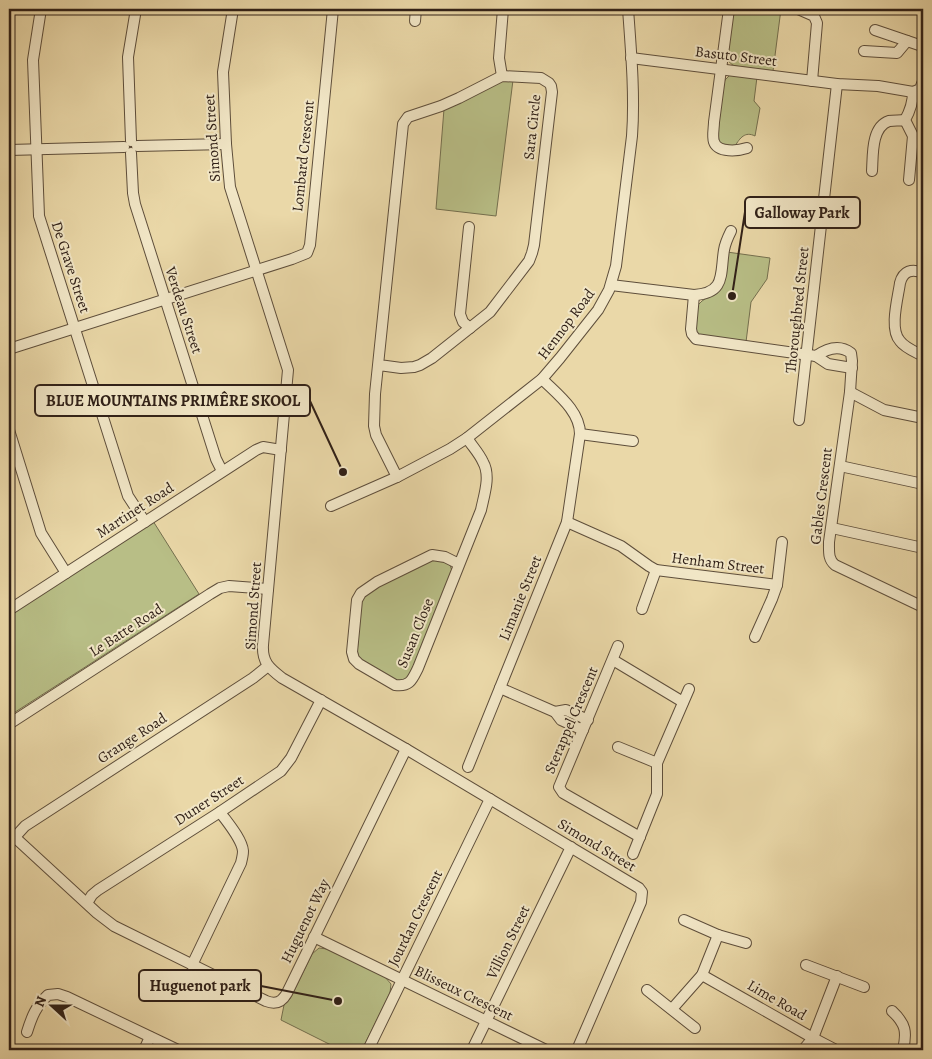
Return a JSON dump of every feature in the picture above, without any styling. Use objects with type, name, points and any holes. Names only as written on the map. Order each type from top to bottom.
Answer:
[{"type":"street","name":"De Grave Street","points":[[40,9],[33,56],[39,216],[128,496],[145,522]]},
{"type":"street","name":"Verdeau Street","points":[[136,9],[128,57],[135,204],[216,459],[222,471]]},
{"type":"street","name":"Simond Street","points":[[233,9],[223,72],[230,187],[288,370],[263,655],[268,666],[282,678],[406,749],[641,890],[641,902],[577,1050]]},
{"type":"street","name":"Lombard Crescent","points":[[256,270],[301,256],[307,253],[308,250],[333,9]]},
{"type":"street","points":[[415,21],[416,9]]},
{"type":"street","points":[[502,76],[499,58],[503,9]]},
{"type":"street","name":"Hennop Road","points":[[331,506],[397,477],[450,450],[467,438],[542,379],[598,310],[611,285],[616,266],[632,136],[633,120],[628,9]]},
{"type":"street","points":[[729,9],[713,137],[714,143],[725,150],[736,151],[746,148]]},
{"type":"street","points":[[798,9],[814,16],[817,23],[812,81]]},
{"type":"street","points":[[875,30],[922,46],[923,48]]},
{"type":"street","points":[[864,51],[897,52],[907,41]]},
{"type":"street","name":"Basuto Street","points":[[631,58],[837,84],[878,86],[913,92]]},
{"type":"street","name":"Sara Circle","points":[[379,365],[408,368],[420,366],[432,358],[490,312],[532,254],[552,88],[549,83],[541,78],[502,76],[450,102],[408,117],[403,124],[379,365],[374,426],[376,435],[397,477]]},
{"type":"street","points":[[905,120],[910,112],[913,92],[920,89],[923,81]]},
{"type":"street","name":"Thoroughbred Street","points":[[799,420],[811,355],[837,84]]},
{"type":"street","points":[[872,171],[873,145],[877,132],[881,126],[889,122],[905,120]]},
{"type":"street","points":[[905,120],[913,136],[909,180]]},
{"type":"street","points":[[9,150],[226,144]]},
{"type":"street","points":[[469,227],[460,314],[463,322],[470,328]]},
{"type":"street","points":[[611,285],[694,295],[707,294],[717,286],[721,276],[724,248],[731,232]]},
{"type":"street","points":[[9,349],[256,270]]},
{"type":"street","points":[[923,273],[911,270],[904,274],[900,280],[894,329],[902,344],[923,356]]},
{"type":"street","points":[[694,295],[691,329],[696,339],[811,355],[828,364],[852,368],[852,356],[848,351],[840,348],[830,348],[811,355]]},
{"type":"street","name":"Gables Crescent","points":[[852,368],[829,556],[833,563],[923,607]]},
{"type":"street","name":"Limanie Street","points":[[468,767],[567,522],[580,434],[579,423],[572,409],[542,379]]},
{"type":"street","points":[[850,392],[884,410],[923,418]]},
{"type":"street","points":[[9,430],[41,533],[66,573]]},
{"type":"street","points":[[580,434],[633,441]]},
{"type":"street","name":"Susan Close","points":[[459,564],[445,557],[432,555],[377,582],[361,593],[357,600],[352,652],[356,662],[395,685],[404,685],[411,682],[418,668],[481,510],[487,480],[486,470],[484,463],[467,438]]},
{"type":"street","name":"Martinet Road","points":[[9,610],[260,448],[281,450]]},
{"type":"street","points":[[840,466],[923,484]]},
{"type":"street","name":"Henham Street","points":[[567,522],[621,546],[656,570],[777,585]]},
{"type":"street","points":[[832,528],[923,548]]},
{"type":"street","points":[[755,637],[777,585],[782,542]]},
{"type":"street","name":"Henham Street","points":[[642,609],[656,570]]},
{"type":"street","name":"Le Batte Road","points":[[9,724],[220,588],[232,586],[268,589]]},
{"type":"street","name":"Sterappel Crescent","points":[[618,646],[559,788],[563,793],[640,837]]},
{"type":"street","name":"Sterappel Crescent","points":[[613,660],[683,702]]},
{"type":"street","name":"Grange Road","points":[[12,834],[245,684],[268,666]]},
{"type":"street","points":[[500,688],[555,712],[561,720],[583,730]]},
{"type":"street","points":[[634,854],[657,794],[656,763],[689,689]]},
{"type":"street","name":"Duner Street","points":[[87,903],[98,890],[220,812],[285,767],[321,700]]},
{"type":"street","points":[[555,712],[566,710],[588,720]]},
{"type":"street","points":[[618,747],[656,763]]},
{"type":"street","name":"Huguenot Way","points":[[12,834],[114,926],[270,1003],[278,1002],[287,993],[406,749]]},
{"type":"street","name":"Jourdan Crescent","points":[[368,1050],[490,799]]},
{"type":"street","points":[[192,964],[243,857],[240,842],[220,812]]},
{"type":"street","name":"Villion Street","points":[[472,1050],[571,847]]},
{"type":"street","points":[[684,920],[718,935],[746,943]]},
{"type":"street","points":[[672,1009],[702,974],[718,935]]},
{"type":"street","name":"Blisseux Crescent","points":[[314,937],[546,1050]]},
{"type":"street","points":[[806,965],[864,987]]},
{"type":"street","name":"Lime Road","points":[[702,974],[836,1050]]},
{"type":"street","points":[[803,1050],[813,1038],[837,976]]},
{"type":"street","points":[[647,990],[695,1028]]},
{"type":"street","points":[[27,1032],[32,1016],[39,1005],[48,995],[55,994],[67,997],[178,1050]]},
{"type":"street","points":[[892,1011],[904,1025],[906,1035],[903,1050]]},
{"type":"street","points":[[144,1050],[150,1037]]},
{"type":"green space","points":[[733,9],[781,9],[773,71],[735,66],[729,61],[727,57]]},
{"type":"green space","points":[[730,75],[757,77],[754,101],[760,108],[755,136],[746,135],[735,146],[721,145],[717,136],[724,83]]},
{"type":"green space","points":[[513,80],[496,216],[436,209],[444,109],[499,82]]},
{"type":"green space","points":[[727,252],[770,258],[767,279],[751,302],[746,342],[699,335],[695,327],[698,305],[717,291]]},
{"type":"green space","points":[[153,521],[199,594],[9,716],[9,614]]},
{"type":"green space","points":[[439,559],[450,565],[452,571],[409,678],[399,682],[360,660],[357,654],[361,603],[365,593],[429,560]]},
{"type":"green space","points":[[319,948],[327,949],[385,977],[391,984],[390,993],[362,1050],[341,1050],[281,1020],[284,1005],[290,999],[312,954]]},
{"type":"place","name":"Galloway Park","points":[[732,296]]},
{"type":"place","name":"BLUE MOUNTAINS PRIMÊRE SKOOL","points":[[343,472]]},
{"type":"place","name":"Huguenot park","points":[[338,1001]]}]
